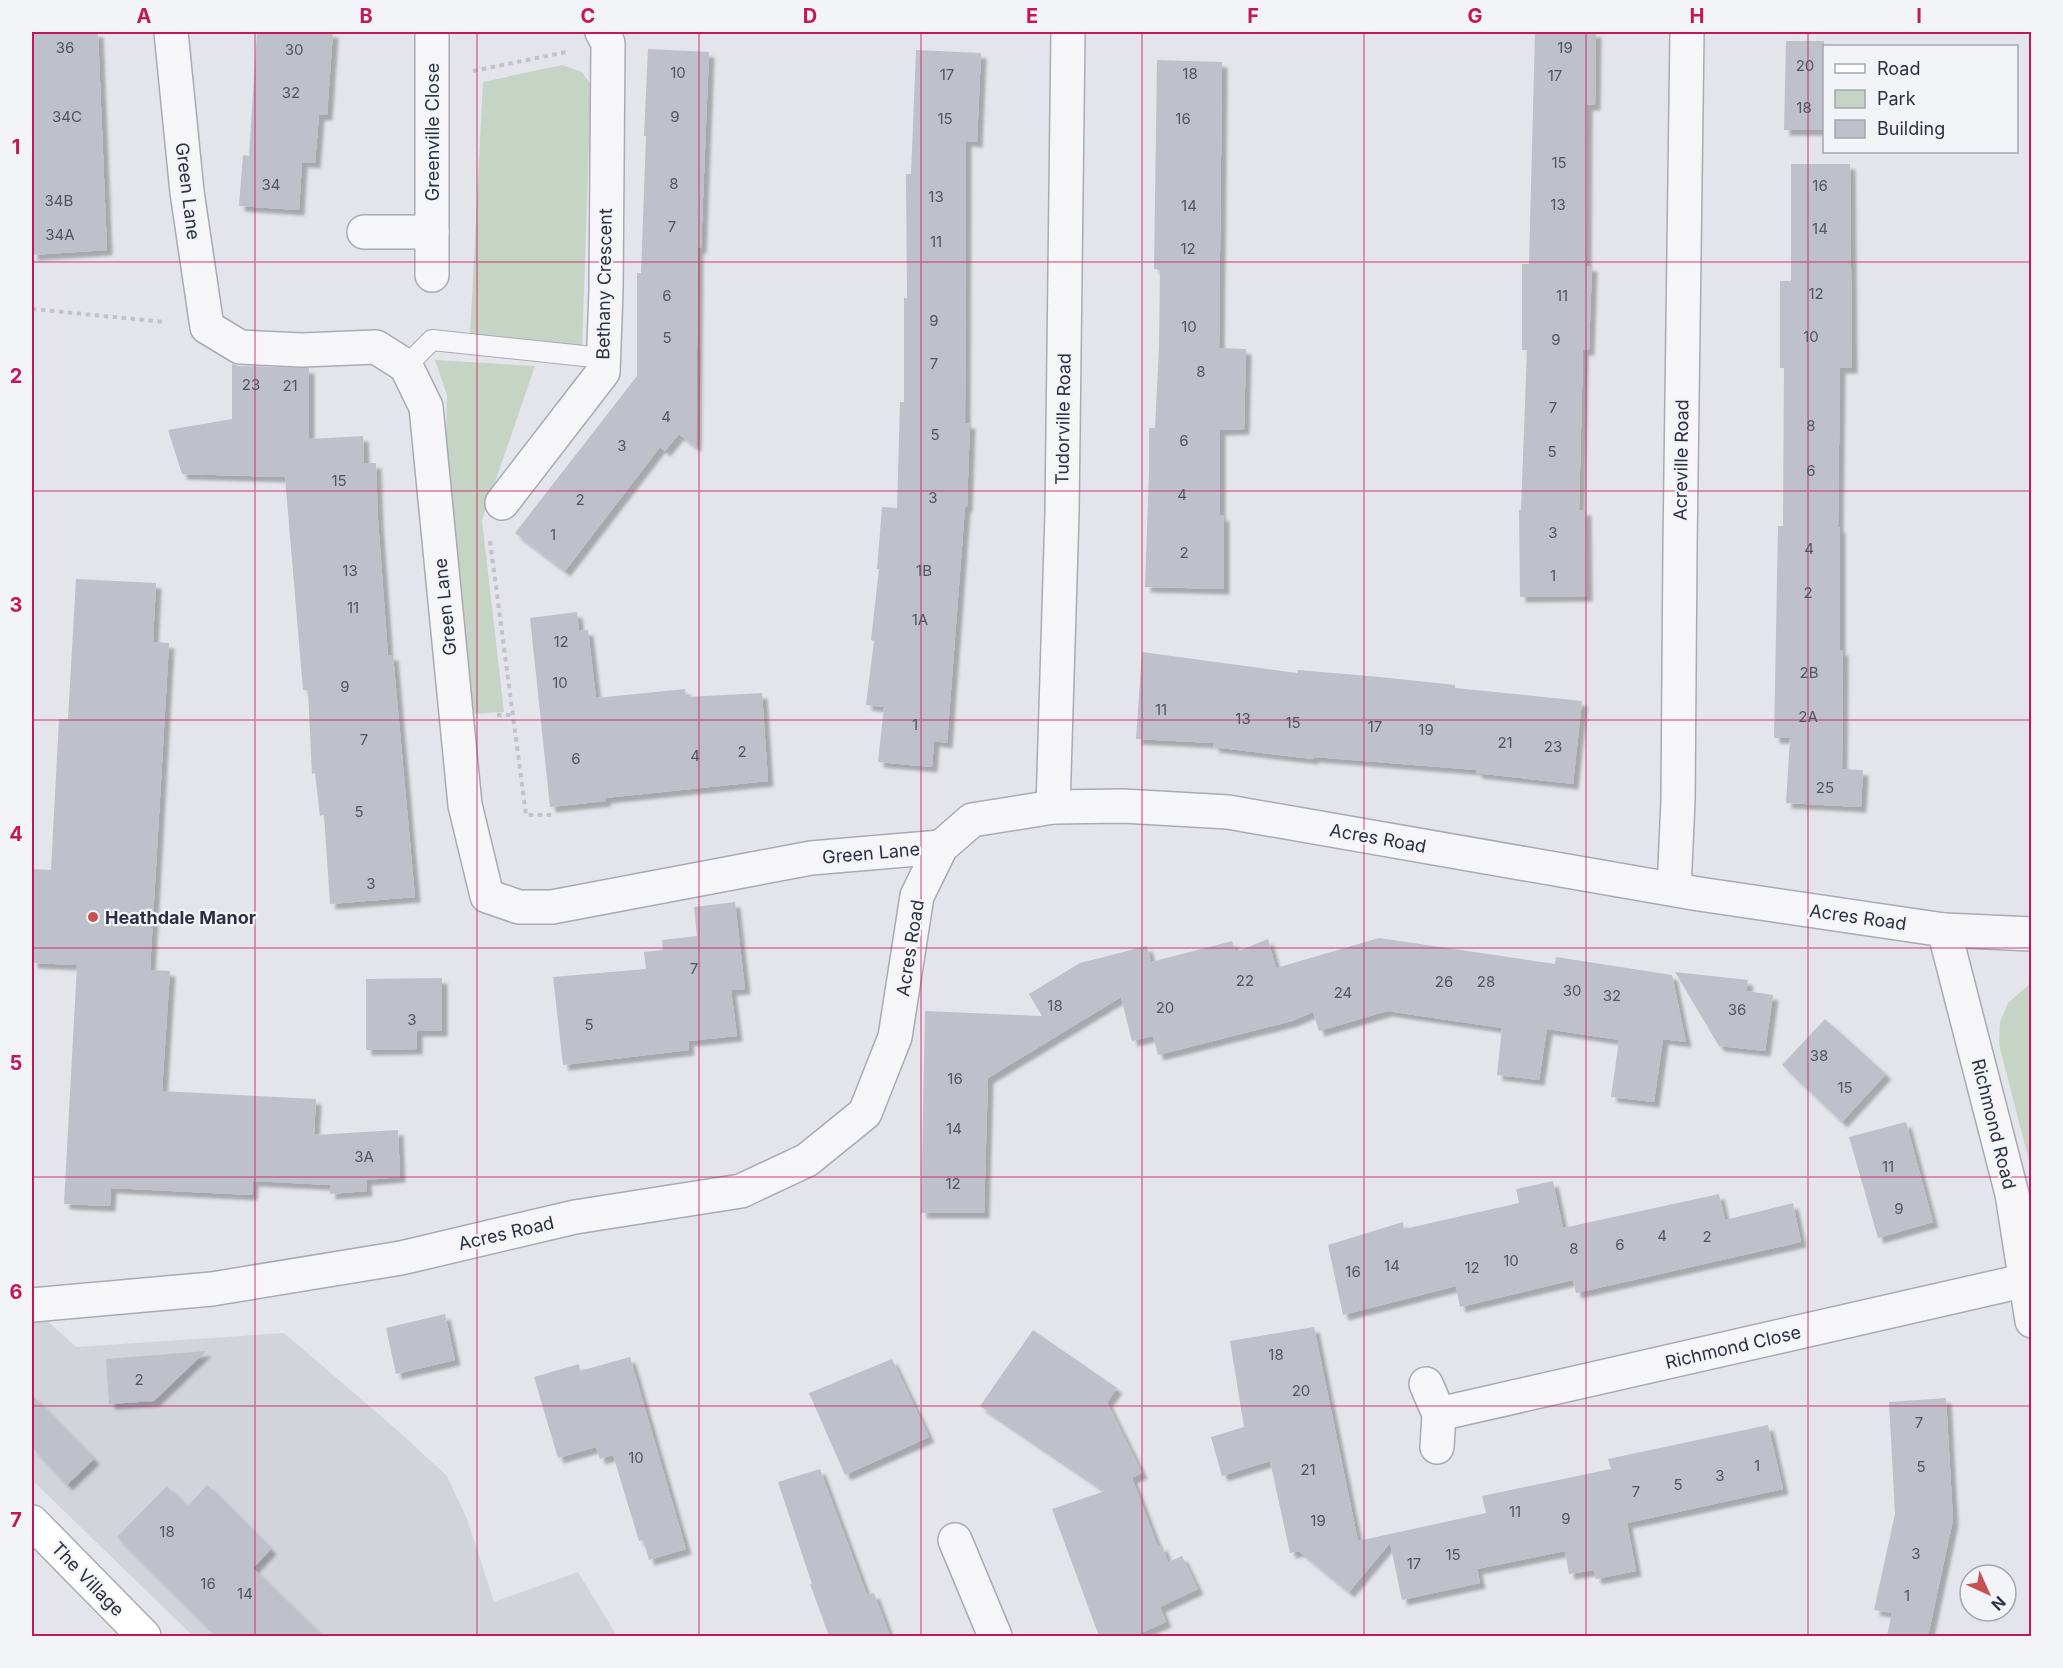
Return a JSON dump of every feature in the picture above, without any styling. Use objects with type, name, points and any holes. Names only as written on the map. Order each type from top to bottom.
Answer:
[{"type":"main road","name":"The Village","points":[[32,1522],[144,1636]]},
{"type":"street","name":"Green Lane","points":[[171,32],[187,192],[207,327]]},
{"type":"street","name":"Greenville Close","points":[[432,32],[432,274]]},
{"type":"street","name":"Tudorville Road","points":[[1053,807],[1062,513],[1068,32]]},
{"type":"street","name":"Acreville Road","points":[[1674,889],[1678,801],[1687,32]]},
{"type":"street","name":"Bethany Crescent","points":[[502,503],[603,372],[606,290],[605,37]]},
{"type":"street","points":[[364,232],[432,231]]},
{"type":"street","points":[[207,327],[240,347],[302,350],[376,347],[406,366]]},
{"type":"street","name":"Green Lane","points":[[406,366],[426,407],[465,805],[487,896],[519,907],[552,907],[811,858],[941,847]]},
{"type":"street","name":"Acres Road","points":[[32,1305],[212,1288],[401,1257],[574,1217],[741,1191],[807,1160],[865,1113],[896,1037],[917,896],[941,847],[972,820],[1053,807],[1123,806],[1228,812],[1674,889],[1944,930],[2031,934]]},
{"type":"street","name":"Richmond Road","points":[[1944,930],[2012,1194],[2027,1280],[2031,1321]]},
{"type":"street","name":"Richmond Close","points":[[1439,1414],[2027,1280]]},
{"type":"street","points":[[1425,1384],[1439,1414],[1437,1447]]},
{"type":"street","points":[[955,1540],[995,1636]]},
{"type":"lane","points":[[406,366],[432,340],[603,358]]},
{"type":"path","points":[[432,79],[605,37]]},
{"type":"path","points":[[32,309],[207,327]]},
{"type":"path","points":[[502,503],[488,525],[526,815],[552,815]]},
{"type":"shaded area","points":[[32,1307],[76,1347],[284,1333],[447,1476],[467,1519],[494,1602],[578,1572],[617,1636],[193,1636],[32,1480]]},
{"type":"green space","points":[[562,65],[582,72],[591,85],[582,349],[470,337],[483,82]]},
{"type":"green space","points":[[435,360],[535,366],[482,520],[504,712],[467,714],[444,519],[447,395]]},
{"type":"green space","points":[[2031,983],[2031,1169],[1999,1044],[2000,1022],[2008,1003]]},
{"type":"building","points":[[32,32],[98,32],[107,250],[32,255]]},
{"type":"building","points":[[257,32],[333,32],[327,115],[319,115],[315,163],[302,162],[299,210],[239,206],[243,155],[249,156]]},
{"type":"building","points":[[1535,32],[1596,32],[1595,105],[1587,105],[1586,266],[1592,266],[1589,350],[1583,350],[1579,510],[1586,510],[1587,596],[1520,597],[1519,510],[1521,510],[1527,350],[1522,350],[1522,264],[1529,264]]},
{"type":"building","points":[[1786,41],[1824,41],[1823,130],[1784,130]]},
{"type":"building","points":[[648,49],[709,52],[701,248],[698,248],[696,447],[679,434],[665,451],[660,447],[565,571],[515,533],[637,376],[637,273],[641,273]]},
{"type":"building","points":[[916,50],[981,53],[977,142],[966,141],[965,423],[970,423],[967,507],[965,507],[947,743],[934,741],[932,767],[878,762],[884,707],[866,705],[874,641],[871,640],[879,569],[877,569],[882,507],[897,508],[900,402],[904,402],[904,298],[907,298],[906,174],[911,174]]},
{"type":"building","points":[[1157,60],[1222,62],[1219,348],[1246,349],[1244,429],[1220,430],[1220,515],[1224,516],[1224,589],[1145,587],[1149,428],[1155,428],[1159,347],[1160,270],[1154,269]]},
{"type":"building","points":[[1791,164],[1850,164],[1852,368],[1840,368],[1838,527],[1840,527],[1840,650],[1843,650],[1842,769],[1863,770],[1861,807],[1786,803],[1790,738],[1774,738],[1778,526],[1783,526],[1784,368],[1780,368],[1780,281],[1791,281]]},
{"type":"building","points":[[232,364],[309,368],[309,439],[363,436],[364,463],[376,463],[388,655],[393,655],[415,897],[330,904],[324,815],[320,816],[315,773],[312,774],[308,690],[303,690],[285,477],[182,474],[168,430],[232,419]]},
{"type":"building","name":"Heathdale Manor","points":[[76,579],[156,583],[153,642],[169,643],[150,970],[170,971],[162,1091],[316,1099],[314,1135],[398,1130],[400,1177],[366,1180],[367,1191],[330,1194],[330,1185],[253,1181],[252,1195],[111,1188],[110,1206],[64,1204],[77,965],[32,963],[32,869],[51,870],[59,719],[68,719]]},
{"type":"building","points":[[577,612],[579,631],[588,630],[596,698],[685,689],[686,697],[762,693],[768,781],[605,798],[606,801],[550,807],[530,618]]},
{"type":"building","points":[[1142,652],[1297,673],[1298,670],[1380,677],[1455,685],[1455,688],[1582,701],[1573,784],[1476,773],[1477,770],[1314,757],[1313,759],[1213,747],[1214,743],[1136,739]]},
{"type":"building","points":[[735,902],[745,989],[731,990],[737,1036],[688,1041],[689,1050],[563,1065],[553,977],[646,969],[644,952],[663,950],[662,940],[697,936],[694,907]]},
{"type":"building","points":[[1379,938],[1555,964],[1556,957],[1672,975],[1686,1042],[1663,1039],[1654,1102],[1611,1097],[1619,1040],[1547,1029],[1539,1080],[1497,1075],[1502,1028],[1387,1011],[1319,1031],[1313,1012],[1292,1021],[1158,1055],[1153,1036],[1132,1041],[1121,997],[988,1078],[984,1213],[921,1213],[925,1011],[1042,1016],[1029,994],[1080,963],[1147,946],[1151,962],[1232,941],[1236,952],[1268,939],[1276,968]]},
{"type":"building","points":[[1675,972],[1748,980],[1746,991],[1773,995],[1765,1051],[1719,1046]]},
{"type":"building","points":[[442,978],[442,1031],[417,1031],[417,1049],[366,1050],[366,979]]},
{"type":"building","points":[[1825,1019],[1886,1074],[1842,1122],[1782,1065]]},
{"type":"building","points":[[1906,1122],[1933,1222],[1878,1238],[1849,1137]]},
{"type":"building","points":[[1553,1181],[1563,1228],[1719,1194],[1725,1220],[1793,1203],[1801,1242],[1576,1293],[1573,1280],[1460,1307],[1456,1286],[1343,1315],[1328,1245],[1403,1222],[1404,1229],[1519,1203],[1516,1189]]},
{"type":"building","points":[[445,1314],[455,1360],[396,1374],[386,1328]]},
{"type":"building","points":[[1314,1327],[1358,1541],[1486,1513],[1482,1496],[1611,1469],[1608,1459],[1768,1425],[1783,1489],[1627,1523],[1636,1571],[1596,1579],[1594,1570],[1569,1574],[1565,1551],[1477,1569],[1480,1583],[1402,1600],[1390,1543],[1349,1592],[1299,1551],[1290,1553],[1270,1461],[1222,1476],[1211,1437],[1244,1427],[1230,1341]]},
{"type":"building","points":[[1033,1330],[1117,1388],[1107,1402],[1142,1473],[1132,1478],[1158,1547],[1162,1545],[1168,1562],[1182,1556],[1198,1589],[1160,1607],[1166,1622],[1134,1636],[1099,1636],[1052,1509],[1105,1491],[980,1406]]},
{"type":"building","points":[[206,1351],[154,1401],[109,1404],[106,1359]]},
{"type":"building","points":[[630,1357],[686,1549],[649,1560],[643,1540],[639,1541],[613,1455],[600,1459],[596,1447],[558,1458],[534,1377],[579,1364],[580,1371]]},
{"type":"building","points":[[892,1359],[929,1437],[845,1475],[809,1393]]},
{"type":"building","points":[[32,1395],[94,1459],[67,1485],[32,1447]]},
{"type":"building","points":[[1946,1398],[1953,1520],[1928,1636],[1887,1636],[1892,1613],[1874,1610],[1895,1514],[1889,1402]]},
{"type":"building","points":[[820,1469],[867,1595],[874,1593],[890,1636],[829,1636],[778,1482]]},
{"type":"building","points":[[207,1485],[271,1549],[253,1568],[322,1636],[217,1636],[117,1537],[167,1486],[187,1507]]},
{"type":"place","name":"Heathdale Manor","points":[[93,917]]}]
